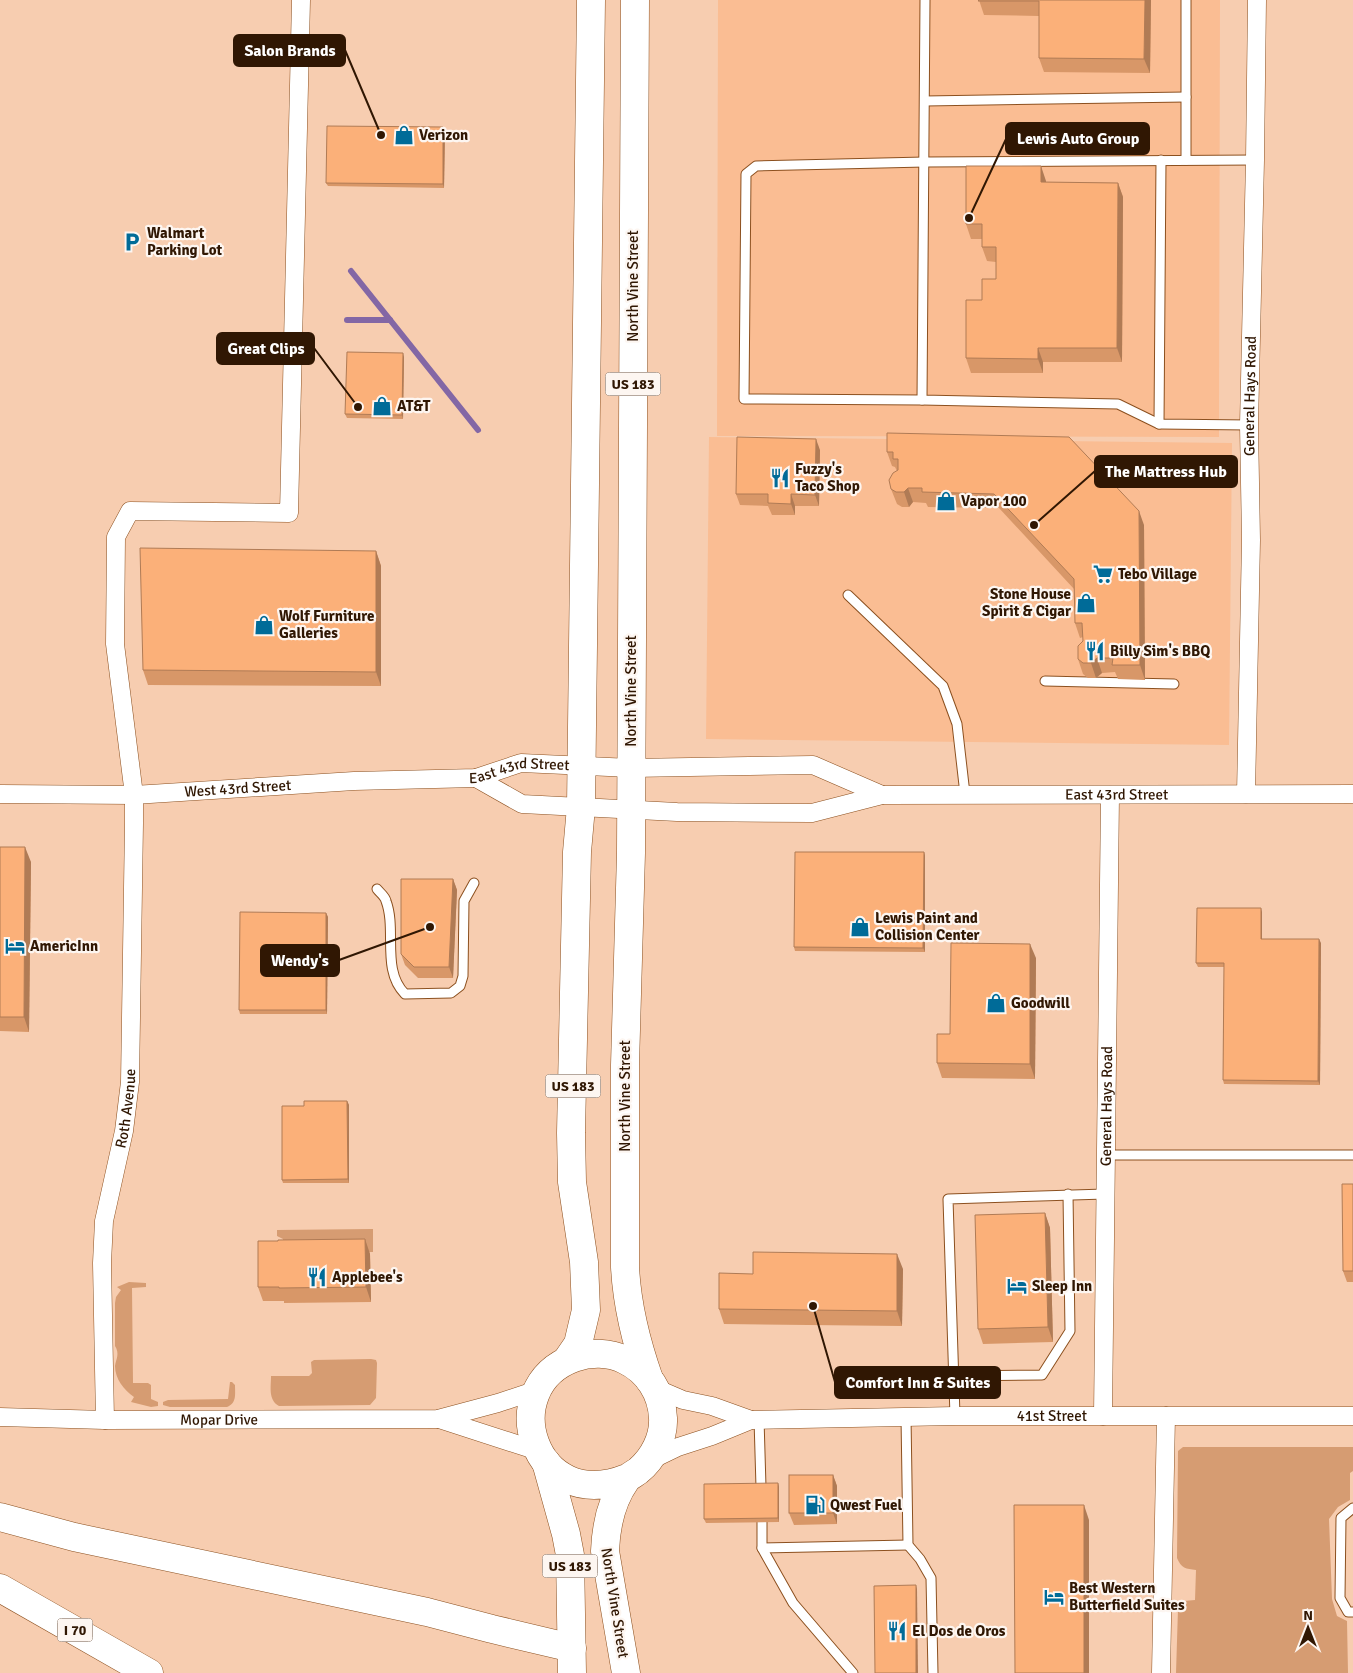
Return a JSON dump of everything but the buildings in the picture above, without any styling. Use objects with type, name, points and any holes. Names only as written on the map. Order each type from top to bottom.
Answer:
[{"type":"highway","name":"US 183","points":[[567,1360],[578,1344],[586,1310],[584,1262],[572,1182],[571,1133],[577,852],[581,807],[591,0]]},
{"type":"highway","name":"North Vine Street","points":[[635,0],[631,809],[625,1065],[625,1267],[627,1297],[633,1327],[652,1383]]},
{"type":"highway","points":[[596,1353],[611,1355],[625,1360],[638,1368],[652,1383],[661,1403],[663,1418],[661,1434],[656,1449],[637,1470],[614,1483],[584,1484],[569,1480],[556,1472],[542,1456],[531,1431],[531,1410],[537,1390],[550,1373],[567,1360],[581,1355],[596,1353]]},
{"type":"highway","name":"US 183","points":[[542,1456],[566,1534],[570,1555],[572,1660]]},
{"type":"highway","name":"North Vine Street","points":[[626,1673],[605,1551],[606,1533],[614,1502],[637,1470]]},
{"type":"highway","points":[[0,1517],[74,1537],[427,1612],[492,1629],[572,1660]]},
{"type":"highway","name":"I 70","points":[[0,1588],[149,1673]]},
{"type":"street","name":"Roth Avenue","points":[[104,1420],[102,1263],[104,1221],[124,1131],[130,1082],[134,795],[114,644],[116,537],[130,512],[289,513],[301,0]]},
{"type":"street","name":"General Hays Road","points":[[1246,794],[1251,540],[1249,425],[1257,0]]},
{"type":"street","name":"East 43rd Street","points":[[476,778],[522,763],[631,768],[813,765],[882,795]]},
{"type":"street","name":"West 43rd Street","points":[[0,794],[134,795],[354,781],[476,778]]},
{"type":"street","name":"East 43rd Street","points":[[476,778],[522,804],[677,812],[812,812],[882,795],[1353,794]]},
{"type":"street","name":"General Hays Road","points":[[1103,1416],[1110,795]]},
{"type":"street","name":"41st Street","points":[[652,1383],[682,1400],[712,1406],[755,1419],[955,1416],[1353,1416]]},
{"type":"street","name":"Mopar Drive","points":[[0,1417],[104,1420],[438,1419],[498,1403],[537,1390]]},
{"type":"street","points":[[1161,1673],[1166,1416]]},
{"type":"street","name":"Mopar Drive","points":[[438,1419],[542,1456]]},
{"type":"street","name":"41st Street","points":[[637,1470],[678,1447],[755,1419]]},
{"type":"lane","points":[[922,400],[925,0]]},
{"type":"lane","points":[[1186,0],[1186,160]]},
{"type":"lane","points":[[925,101],[1186,98]]},
{"type":"lane","points":[[1159,424],[1161,160]]},
{"type":"lane","points":[[1249,425],[1159,424],[1118,404],[744,399],[746,174],[756,166],[925,162],[1255,160]]},
{"type":"lane","points":[[848,595],[943,686],[957,724],[965,794]]},
{"type":"lane","points":[[1045,680],[1174,684]]},
{"type":"lane","points":[[377,889],[386,899],[392,967],[398,986],[405,994],[451,993],[460,986],[463,976],[464,901],[474,883]]},
{"type":"lane","points":[[1106,1155],[1353,1155]]},
{"type":"lane","points":[[954,1376],[1042,1375],[1070,1331],[1068,1194]]},
{"type":"lane","points":[[955,1416],[948,1199],[1105,1194]]},
{"type":"lane","points":[[906,1417],[908,1545],[920,1559],[931,1578],[933,1673]]},
{"type":"lane","points":[[755,1419],[761,1487]]},
{"type":"lane","points":[[1353,1508],[1341,1518],[1340,1598],[1348,1612],[1353,1612]]},
{"type":"lane","points":[[762,1522],[762,1548],[793,1603],[853,1673]]},
{"type":"lane","points":[[762,1548],[908,1545]]},
{"type":"shaded area","points":[[718,0],[1220,0],[1219,437],[717,436]]},
{"type":"shaded area","name":"Tebo Village","points":[[709,437],[1232,443],[1229,745],[706,739]]},
{"type":"shaded area","points":[[373,1229],[373,1252],[283,1253],[283,1239],[277,1236],[277,1230]]},
{"type":"shaded area","points":[[129,1282],[146,1283],[146,1287],[132,1288],[133,1383],[148,1383],[151,1385],[151,1399],[158,1402],[158,1406],[151,1407],[131,1402],[134,1397],[121,1384],[115,1371],[117,1354],[115,1346],[115,1303],[116,1297],[121,1290],[117,1287]]},
{"type":"shaded area","points":[[314,1360],[376,1360],[377,1363],[376,1398],[370,1405],[279,1406],[273,1400],[271,1376],[309,1376],[312,1373],[311,1362]]},
{"type":"shaded area","points":[[230,1382],[235,1385],[235,1398],[227,1407],[170,1407],[163,1405],[163,1402],[168,1400],[228,1399]]},
{"type":"shaded area","points":[[1183,1447],[1353,1447],[1353,1471],[1350,1473],[1350,1500],[1338,1507],[1329,1519],[1332,1599],[1337,1616],[1347,1621],[1348,1673],[1176,1673],[1178,1609],[1184,1601],[1195,1600],[1196,1570],[1184,1567],[1177,1558],[1178,1451]]},
{"type":"waterway","points":[[351,271],[478,430]]},
{"type":"waterway","points":[[347,320],[390,320]]},
{"type":"place","name":"Salon Brands","points":[[381,135]]},
{"type":"place","name":"Verizon","points":[[404,135]]},
{"type":"place","name":"Lewis Auto Group","points":[[969,218]]},
{"type":"place","name":"Walmart Parking Lot","points":[[132,242]]},
{"type":"place","name":"AT&T","points":[[382,406]]},
{"type":"place","name":"Great Clips","points":[[358,407]]},
{"type":"place","name":"Fuzzy's Taco Shop","points":[[780,478]]},
{"type":"place","name":"Vapor 100","points":[[946,501]]},
{"type":"place","name":"The Mattress Hub","points":[[1034,525]]},
{"type":"place","name":"Tebo Village","points":[[1103,574]]},
{"type":"place","name":"Stone House Spirit & Cigar","points":[[1086,603]]},
{"type":"place","name":"Wolf Furniture Galleries","points":[[264,625]]},
{"type":"place","name":"Billy Sim's BBQ","points":[[1095,651]]},
{"type":"place","name":"Wendy's","points":[[430,927]]},
{"type":"place","name":"Lewis Paint and Collision Center","points":[[860,927]]},
{"type":"place","name":"AmericInn","points":[[15,946]]},
{"type":"place","name":"Goodwill","points":[[996,1003]]},
{"type":"place","name":"Applebee's","points":[[317,1277]]},
{"type":"place","name":"Sleep Inn","points":[[1017,1286]]},
{"type":"place","name":"Comfort Inn & Suites","points":[[813,1306]]},
{"type":"place","name":"Qwest Fuel","points":[[815,1505]]},
{"type":"place","name":"Best Western Butterfield Suites","points":[[1054,1597]]},
{"type":"place","name":"El Dos de Oros","points":[[897,1631]]}]
